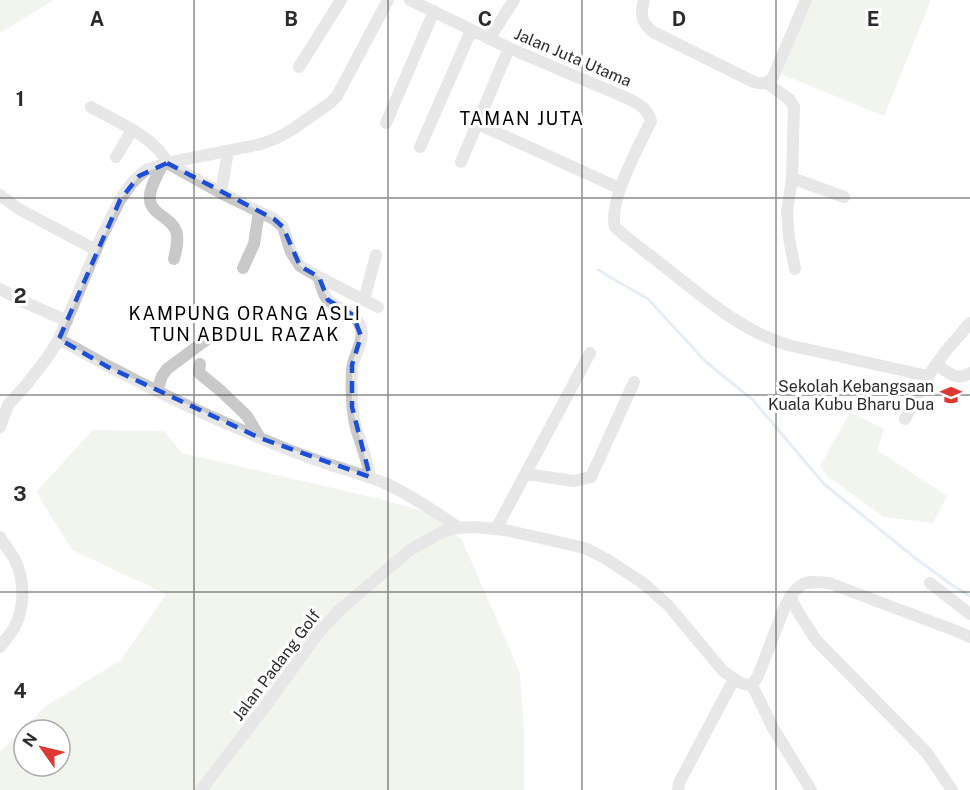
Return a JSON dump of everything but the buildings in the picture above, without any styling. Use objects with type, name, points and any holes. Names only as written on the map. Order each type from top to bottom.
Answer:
[{"type":"street","points":[[299,67],[341,0]]},
{"type":"street","points":[[0,427],[8,405],[33,376],[59,339],[96,250],[120,200],[131,184],[146,170],[164,164],[261,144],[277,138],[333,100],[388,0]]},
{"type":"street","name":"Jalan Juta Utama","points":[[410,0],[508,48],[629,99],[647,111],[651,121],[619,188]]},
{"type":"street","points":[[489,39],[514,0]]},
{"type":"street","points":[[644,0],[642,16],[645,25],[653,32],[754,82],[763,84],[773,77],[806,0]]},
{"type":"street","points":[[386,123],[434,10]]},
{"type":"street","points":[[420,147],[471,31]]},
{"type":"street","points":[[462,162],[508,48]]},
{"type":"street","points":[[767,83],[793,103],[792,178],[787,213],[795,269]]},
{"type":"street","points":[[91,107],[132,130],[158,148],[164,156],[164,164],[150,193],[150,202],[176,230],[177,244],[174,259]]},
{"type":"street","points":[[478,124],[619,188],[615,227],[742,325],[788,345],[928,376]]},
{"type":"street","points":[[116,157],[132,130]]},
{"type":"street","points":[[221,193],[228,151]]},
{"type":"street","points":[[164,164],[274,219],[283,226],[291,252],[300,266],[378,307]]},
{"type":"street","points":[[792,178],[844,197]]},
{"type":"street","points":[[0,195],[19,209],[96,250]]},
{"type":"street","points":[[243,268],[254,244],[260,212]]},
{"type":"street","points":[[364,300],[376,255]]},
{"type":"street","points":[[319,277],[321,288],[328,300],[353,315],[361,328],[352,365],[352,407],[370,477]]},
{"type":"street","points":[[0,289],[22,302],[67,321]]},
{"type":"street","points":[[905,419],[936,364],[970,323]]},
{"type":"street","points":[[59,339],[157,392],[260,438],[325,463],[370,477],[421,502],[459,528]]},
{"type":"street","points":[[157,392],[166,369],[206,340]]},
{"type":"street","points":[[496,529],[590,353]]},
{"type":"street","points":[[200,364],[200,373],[247,416],[260,438]]},
{"type":"street","points":[[936,364],[954,377],[970,373]]},
{"type":"street","points":[[526,474],[574,481],[591,477],[634,382]]},
{"type":"street","name":"Jalan Padang Golf","points":[[201,790],[319,632],[341,609],[410,550],[444,531],[475,527],[496,529],[585,548],[643,583],[668,605],[734,680]]},
{"type":"street","points":[[0,647],[15,627],[22,592],[20,572],[14,557],[1,542]]},
{"type":"street","points":[[752,685],[758,676],[784,606],[798,587],[812,581],[829,583],[970,637]]},
{"type":"street","points":[[930,583],[970,614]]},
{"type":"street","points":[[790,596],[816,640],[927,753],[952,790]]},
{"type":"street","points":[[678,790],[679,783],[734,680],[752,685]]},
{"type":"street","points":[[752,685],[772,728],[811,790]]},
{"type":"highlighted area","points":[[167,163],[274,219],[283,227],[300,266],[319,277],[328,300],[353,315],[361,336],[352,365],[352,407],[370,477],[260,438],[108,367],[59,339],[120,200],[139,176]]},
{"type":"green space","points":[[0,0],[54,0],[0,33]]},
{"type":"green space","points":[[811,0],[931,0],[884,116],[781,74]]},
{"type":"green space","points":[[850,412],[884,429],[877,450],[947,496],[933,523],[884,517],[827,476],[820,466]]},
{"type":"green space","points":[[93,430],[164,431],[182,453],[427,512],[462,540],[520,673],[524,729],[524,790],[0,790],[0,752],[12,740],[12,778],[72,778],[72,718],[34,718],[46,706],[121,660],[166,594],[72,550],[36,492]]},
{"type":"waterway","points":[[598,270],[648,299],[706,362],[753,400],[824,484],[915,558],[970,596]]},
{"type":"place","name":"Sekolah Kebangsaan Kuala Kubu Bharu Dua","points":[[951,395]]},
{"type":"district","name":"TAMAN JUTA","points":[[522,119]]},
{"type":"district","name":"KAMPUNG ORANG ASLI TUN ABDUL RAZAK","points":[[245,324]]}]
